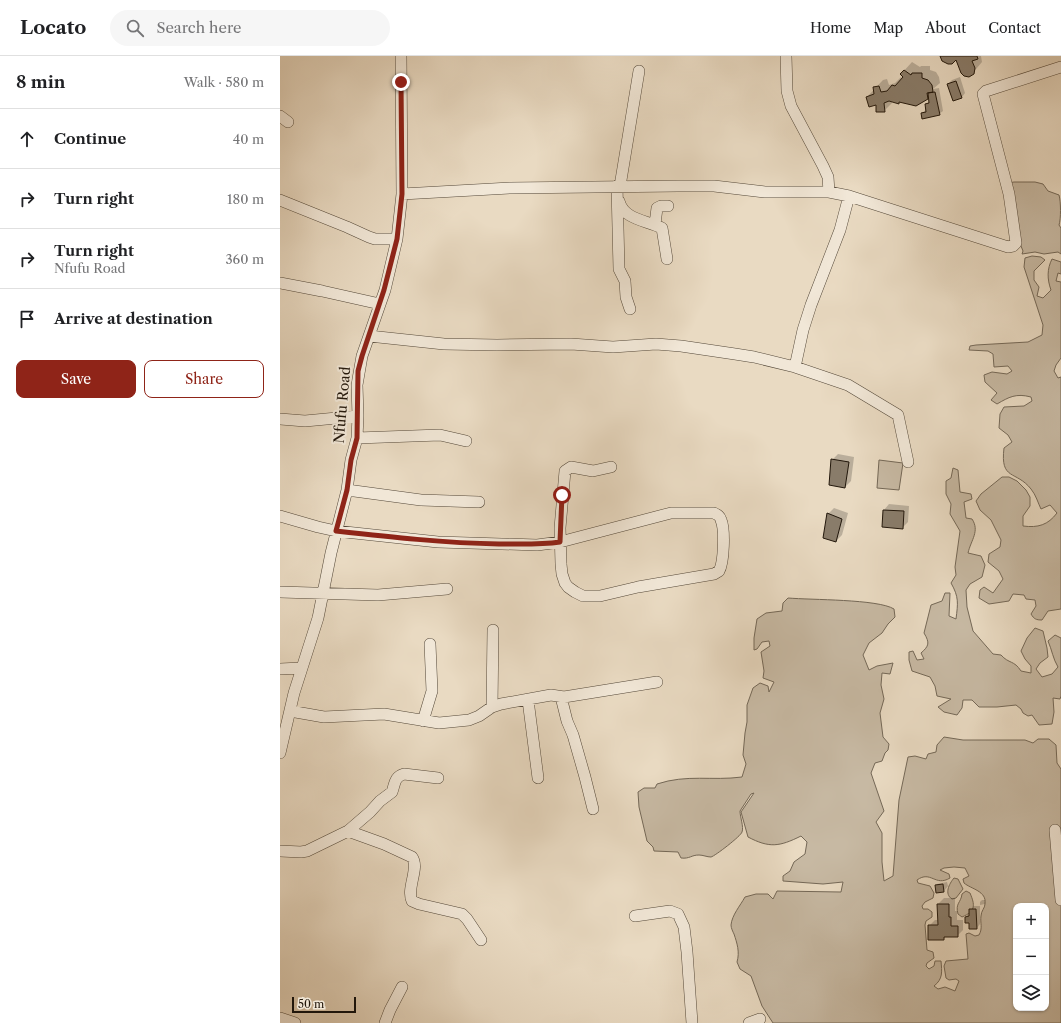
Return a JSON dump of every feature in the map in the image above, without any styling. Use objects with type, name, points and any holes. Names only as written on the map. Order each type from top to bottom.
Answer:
[{"type":"street","name":"Nfufu Road","points":[[280,752],[301,668],[314,634],[336,531],[347,490],[351,460],[357,438],[358,371],[390,271],[397,239],[402,194],[401,56]]},
{"type":"street","points":[[786,56],[787,91],[791,106],[824,166],[828,177],[829,192]]},
{"type":"street","points":[[402,194],[510,188],[618,189],[714,186],[765,192],[829,192],[849,196],[1008,247],[1013,246],[1016,243],[1009,194],[983,94],[986,91],[1061,68]]},
{"type":"street","points":[[630,309],[626,297],[625,281],[619,269],[618,189],[638,71]]},
{"type":"street","points":[[618,189],[621,209],[628,216],[655,224],[662,228],[667,259]]},
{"type":"street","points":[[795,366],[803,330],[840,230],[849,196]]},
{"type":"street","points":[[280,200],[372,238],[397,239]]},
{"type":"street","points":[[655,224],[657,208],[661,206],[668,206]]},
{"type":"street","points":[[280,283],[322,290],[380,304]]},
{"type":"street","points":[[369,336],[444,344],[571,344],[613,347],[644,344],[667,345],[754,357],[795,366],[848,385],[898,415],[908,462]]},
{"type":"street","points":[[280,420],[312,420],[358,416]]},
{"type":"street","points":[[357,438],[440,436],[466,441]]},
{"type":"street","points":[[280,516],[318,528],[336,531],[438,542],[537,545],[560,542],[671,512],[714,513],[720,517],[723,526],[722,564],[720,571],[714,574],[638,587],[600,596],[583,596],[568,588],[562,577],[560,542],[562,495],[566,470],[573,467],[593,471],[610,468]]},
{"type":"street","points":[[347,490],[421,500],[479,502]]},
{"type":"street","points":[[280,592],[324,592],[378,595],[447,589]]},
{"type":"street","points":[[492,707],[493,630]]},
{"type":"street","points":[[423,721],[432,691],[430,644]]},
{"type":"street","points":[[280,669],[301,668]]},
{"type":"street","points":[[290,711],[324,717],[384,714],[439,723],[469,720],[479,716],[492,707],[501,704],[551,695],[561,697],[657,682]]},
{"type":"street","points":[[561,697],[593,809]]},
{"type":"street","points":[[528,700],[538,778]]},
{"type":"street","points":[[280,851],[307,851],[348,831],[380,801],[392,792],[395,781],[400,775],[404,774],[438,778]]},
{"type":"street","points":[[1055,830],[1061,900]]},
{"type":"street","points":[[348,831],[384,844],[412,857],[414,862],[410,894],[412,901],[418,904],[462,914],[481,940]]},
{"type":"street","points":[[635,916],[670,911],[678,914],[684,927],[692,1023]]},
{"type":"street","points":[[385,1023],[402,987]]},
{"type":"street","points":[[280,1018],[295,1023]]},
{"type":"street","points":[[749,1023],[760,1019]]},
{"type":"shaded area","points":[[1035,182],[1043,184],[1048,191],[1059,195],[1061,254],[1058,252],[1044,254],[1035,252],[1022,254],[1023,251],[1015,231],[1007,183]]},
{"type":"shaded area","points":[[1032,256],[1041,257],[1045,260],[1034,271],[1034,280],[1039,287],[1037,296],[1043,298],[1051,290],[1048,274],[1052,259],[1061,262],[1061,274],[1058,273],[1056,281],[1061,282],[1061,358],[1054,371],[1058,378],[1061,377],[1061,609],[1048,611],[1042,620],[1035,619],[1031,614],[1036,606],[1035,600],[1026,599],[1024,595],[1013,594],[1009,601],[989,604],[979,598],[980,590],[984,587],[993,593],[1003,579],[999,571],[988,562],[989,554],[1000,547],[1001,540],[991,520],[980,510],[976,501],[981,494],[1002,477],[1009,477],[1017,481],[1026,490],[1030,497],[1030,506],[1023,516],[1023,526],[1042,525],[1054,517],[1057,513],[1050,505],[1041,509],[1036,496],[1031,489],[1020,479],[1010,474],[1004,466],[1004,448],[1012,442],[1008,435],[999,428],[1000,414],[1004,407],[1024,406],[1032,401],[1031,397],[1021,395],[1013,396],[997,404],[991,400],[997,393],[985,382],[984,375],[992,372],[1007,374],[1012,371],[1008,366],[994,367],[993,354],[988,351],[969,350],[970,346],[976,345],[1028,342],[1042,335],[1043,325],[1024,267],[1025,258]]},
{"type":"shaded area","points":[[879,460],[903,463],[899,490],[877,488]]},
{"type":"shaded area","points":[[953,468],[958,470],[960,492],[971,494],[972,499],[964,502],[966,518],[972,519],[975,528],[968,553],[981,556],[985,565],[982,577],[970,584],[966,590],[967,607],[973,631],[993,654],[1001,655],[1016,665],[1021,671],[1031,673],[1031,666],[1021,651],[1027,638],[1035,628],[1043,631],[1048,657],[1040,663],[1036,669],[1042,677],[1052,674],[1058,667],[1048,641],[1055,635],[1061,638],[1061,696],[1060,699],[1053,698],[1054,712],[1052,724],[1039,725],[1032,715],[1028,716],[1023,713],[1016,705],[979,707],[972,700],[963,700],[962,708],[957,715],[944,712],[938,707],[951,699],[937,696],[935,686],[930,677],[912,671],[909,660],[909,652],[913,651],[917,660],[924,659],[921,653],[928,644],[924,633],[931,605],[942,601],[945,593],[950,593],[949,616],[956,619],[957,600],[951,583],[956,575],[955,567],[960,531],[950,514],[951,504],[946,494],[946,481],[951,478]]},
{"type":"shaded area","points":[[788,598],[844,600],[874,603],[894,609],[895,617],[882,633],[869,643],[863,655],[869,670],[877,666],[893,663],[890,674],[882,673],[881,685],[884,699],[880,713],[883,737],[889,744],[888,750],[882,761],[875,763],[871,773],[884,811],[876,822],[882,833],[882,862],[884,881],[893,876],[899,800],[908,757],[915,756],[926,759],[928,754],[936,752],[937,745],[944,737],[963,740],[1025,740],[1033,743],[1038,739],[1049,739],[1056,745],[1057,763],[1061,769],[1061,1023],[773,1023],[762,1006],[751,976],[740,969],[737,962],[738,948],[731,925],[735,914],[745,897],[756,894],[768,894],[773,899],[777,891],[841,892],[843,882],[823,884],[783,881],[783,876],[790,871],[794,862],[805,854],[807,842],[801,836],[774,845],[755,841],[748,837],[741,812],[754,793],[751,794],[740,811],[743,827],[741,834],[728,846],[711,857],[699,855],[681,858],[678,852],[654,851],[653,847],[647,841],[639,807],[638,792],[644,788],[655,788],[657,784],[679,779],[742,777],[746,764],[743,755],[747,722],[747,705],[753,688],[760,683],[768,686],[769,692],[774,682],[763,678],[764,671],[761,652],[770,646],[769,641],[762,642],[757,649],[754,650],[757,619],[766,613],[782,611],[783,603]],"holes":[[[954,867],[965,868],[969,876],[963,879],[964,883],[984,896],[985,904],[981,914],[981,928],[979,935],[975,936],[969,933],[966,934],[968,959],[946,961],[944,966],[946,978],[949,980],[956,979],[959,981],[955,991],[945,987],[938,989],[934,986],[939,981],[941,975],[941,961],[935,961],[934,966],[929,969],[926,966],[927,963],[934,958],[933,952],[927,950],[925,925],[926,921],[932,917],[932,912],[928,909],[923,909],[922,906],[925,902],[933,898],[934,893],[930,886],[918,883],[917,880],[922,877],[930,877],[940,881],[945,880],[950,878],[949,874],[940,870]]]},
{"type":"shaded area","points":[[954,878],[958,879],[963,889],[956,898],[952,899],[948,892],[950,883]]},
{"type":"shaded area","points":[[966,891],[970,893],[973,901],[973,907],[967,915],[962,917],[958,914],[957,908],[962,894]]},
{"type":"building","points":[[940,56],[977,56],[978,59],[972,61],[975,68],[974,74],[969,77],[964,76],[961,73],[956,60],[952,64],[948,64],[942,61]]},
{"type":"building","points":[[904,70],[911,75],[912,73],[922,73],[922,78],[928,80],[932,85],[933,92],[927,93],[928,99],[916,106],[889,101],[884,103],[885,112],[876,112],[876,105],[869,107],[866,97],[874,94],[873,87],[879,86],[881,92],[887,91],[892,85],[895,86],[903,77],[900,74]]},
{"type":"building","points":[[956,81],[962,98],[953,101],[947,84]]},
{"type":"building","points":[[935,92],[940,115],[922,119],[921,113],[926,112],[925,104],[929,103],[928,93]]},
{"type":"building","points":[[831,459],[849,462],[845,488],[829,485]]},
{"type":"building","points":[[883,510],[904,511],[903,529],[882,527]]},
{"type":"building","points":[[827,513],[842,519],[836,542],[823,538]]},
{"type":"building","points":[[943,884],[944,892],[936,893],[935,885]]},
{"type":"building","points":[[937,904],[949,904],[951,926],[958,926],[958,937],[944,937],[944,940],[928,940],[928,925],[938,925]]},
{"type":"building","points":[[969,909],[976,909],[977,929],[969,929],[969,923],[965,923],[965,917],[969,916]]},
{"type":"route","points":[[401,82],[402,194],[400,220],[390,271],[358,371],[357,438],[351,460],[347,490],[336,531],[438,542],[474,544],[551,544],[560,542],[562,495]]}]
